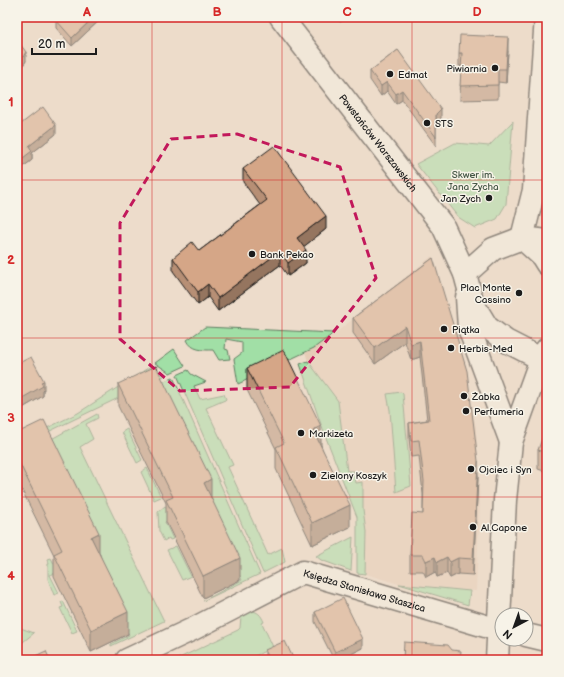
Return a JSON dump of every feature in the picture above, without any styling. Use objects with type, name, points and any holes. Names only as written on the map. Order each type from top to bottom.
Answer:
[{"type":"street","name":"Powstańców Warszawskich","points":[[281,17],[443,226],[465,274]]},
{"type":"street","points":[[522,238],[534,190],[546,17]]},
{"type":"street","points":[[522,238],[542,256],[547,264]]},
{"type":"street","points":[[465,274],[493,249],[522,238],[547,241]]},
{"type":"street","points":[[465,274],[473,304],[487,328],[506,341],[544,354],[511,442],[505,500],[501,607]]},
{"type":"street","points":[[465,274],[469,328],[511,442]]},
{"type":"street","name":"Księdza Stanisława Staszica","points":[[127,660],[193,629],[303,572],[494,629]]},
{"type":"street","points":[[534,637],[547,640]]},
{"type":"street","points":[[497,660],[498,647]]},
{"type":"highlighted area","points":[[237,134],[340,167],[376,278],[290,387],[180,391],[120,339],[120,223],[171,139]]},
{"type":"shaded area","points":[[432,256],[476,426],[480,505],[476,591],[399,584],[365,574],[366,532],[363,510],[363,482],[356,483],[347,471],[338,401],[308,361],[305,352],[329,338]]},
{"type":"green space","name":"Skwer im. Jana Zycha","points":[[513,121],[506,204],[497,219],[475,228],[458,217],[416,164],[455,143],[489,146]]},
{"type":"green space","points":[[205,327],[334,333],[314,348],[238,384],[234,359],[242,353],[242,342],[226,339],[225,349],[228,350],[230,359],[219,360],[213,350],[202,350],[195,348],[189,344],[187,340]]},
{"type":"green space","points":[[174,349],[185,366],[170,373],[155,363]]},
{"type":"green space","points":[[308,361],[338,401],[347,471],[354,471],[356,483],[363,482],[363,510],[366,532],[365,574],[357,573],[357,517],[323,430],[300,364]]},
{"type":"green space","points":[[151,366],[166,375],[17,447],[39,432],[78,413]]},
{"type":"green space","points":[[188,370],[191,374],[206,382],[194,386],[200,399],[224,394],[225,400],[206,408],[233,465],[228,467],[268,555],[282,548],[285,562],[263,573],[177,375]]},
{"type":"green space","points":[[173,377],[260,574],[203,601],[242,580],[206,505],[156,385]]},
{"type":"green space","points":[[401,392],[403,394],[411,486],[396,492],[390,410],[387,394]]},
{"type":"green space","points":[[97,414],[98,418],[86,424],[93,439],[80,447],[164,621],[111,646],[111,644],[129,635],[93,559],[100,555],[46,442]]},
{"type":"green space","points":[[127,429],[142,460],[137,463],[122,432]]},
{"type":"green space","points":[[147,468],[161,497],[154,500],[141,472]]},
{"type":"green space","points":[[165,506],[171,518],[165,522],[173,539],[170,540],[169,538],[164,541],[159,531],[158,512]]},
{"type":"green space","points":[[353,537],[351,571],[321,560],[316,556]]},
{"type":"green space","points":[[176,546],[191,576],[182,580],[167,550]]},
{"type":"green space","points":[[51,558],[58,572],[50,575],[59,593],[54,595],[48,579],[48,559]]},
{"type":"green space","points":[[399,584],[470,591],[468,605],[465,604]]},
{"type":"green space","points":[[63,601],[77,631],[72,633],[60,608],[63,607],[61,602]]},
{"type":"green space","points":[[250,611],[259,614],[262,617],[264,622],[262,623],[273,647],[247,660],[175,660],[238,630],[240,628],[241,616]]},
{"type":"green space","points":[[17,624],[18,627],[34,633],[18,646],[19,660],[17,660]]},
{"type":"building","points":[[59,17],[94,17],[72,38],[56,20]]},
{"type":"building","points":[[460,35],[508,37],[506,69],[498,69],[498,85],[460,86],[462,53],[459,53]]},
{"type":"building","points":[[17,40],[26,52],[20,61],[17,61]]},
{"type":"building","points":[[398,50],[441,109],[436,114],[436,137],[402,90],[396,94],[387,82],[381,86],[370,71]]},
{"type":"building","points":[[43,107],[56,125],[29,146],[32,151],[19,161],[17,159],[17,127]]},
{"type":"building","points":[[274,146],[326,216],[297,238],[306,250],[288,263],[280,251],[218,298],[208,284],[198,292],[173,258],[192,242],[199,251],[267,200],[243,169]]},
{"type":"building","points":[[433,258],[467,371],[478,461],[473,559],[458,558],[450,562],[447,557],[437,562],[435,557],[426,561],[423,555],[410,555],[412,513],[423,514],[424,481],[419,440],[411,441],[409,423],[429,420],[420,341],[411,344],[405,326],[375,348],[353,318]]},
{"type":"building","points":[[284,350],[321,426],[313,430],[350,505],[312,523],[276,447],[284,443],[247,368]]},
{"type":"building","points":[[31,357],[44,381],[41,382],[43,386],[19,400],[17,397],[17,364]]},
{"type":"building","points":[[156,366],[211,479],[204,483],[240,558],[203,576],[166,500],[173,497],[118,384]]},
{"type":"building","points":[[44,420],[99,533],[91,537],[128,612],[91,630],[54,554],[62,550],[17,458],[17,433]]},
{"type":"building","points":[[544,433],[547,434],[547,453],[538,450]]},
{"type":"building","points":[[343,598],[363,639],[335,652],[315,612]]},
{"type":"building","points":[[285,641],[294,660],[270,660],[265,650]]},
{"type":"building","points":[[404,642],[448,645],[452,650],[461,651],[460,660],[403,660]]},
{"type":"building","points":[[46,651],[50,660],[32,660],[31,658]]},
{"type":"place","name":"Piwiarnia","points":[[495,68]]},
{"type":"place","name":"Edmat","points":[[390,74]]},
{"type":"place","name":"STS","points":[[427,123]]},
{"type":"place","name":"Jan Zych","points":[[489,198]]},
{"type":"place","name":"Bank Pekao","points":[[252,254]]},
{"type":"place","name":"Plac Monte Cassino","points":[[519,293]]},
{"type":"place","name":"Piątka","points":[[444,329]]},
{"type":"place","name":"Herbis-Med","points":[[451,348]]},
{"type":"place","name":"Żabka","points":[[464,396]]},
{"type":"place","name":"Perfumeria","points":[[466,411]]},
{"type":"place","name":"Markizeta","points":[[301,433]]},
{"type":"place","name":"Ojciec i Syn","points":[[471,469]]},
{"type":"place","name":"Zielony Koszyk","points":[[313,475]]},
{"type":"place","name":"Al.Capone","points":[[473,527]]}]
